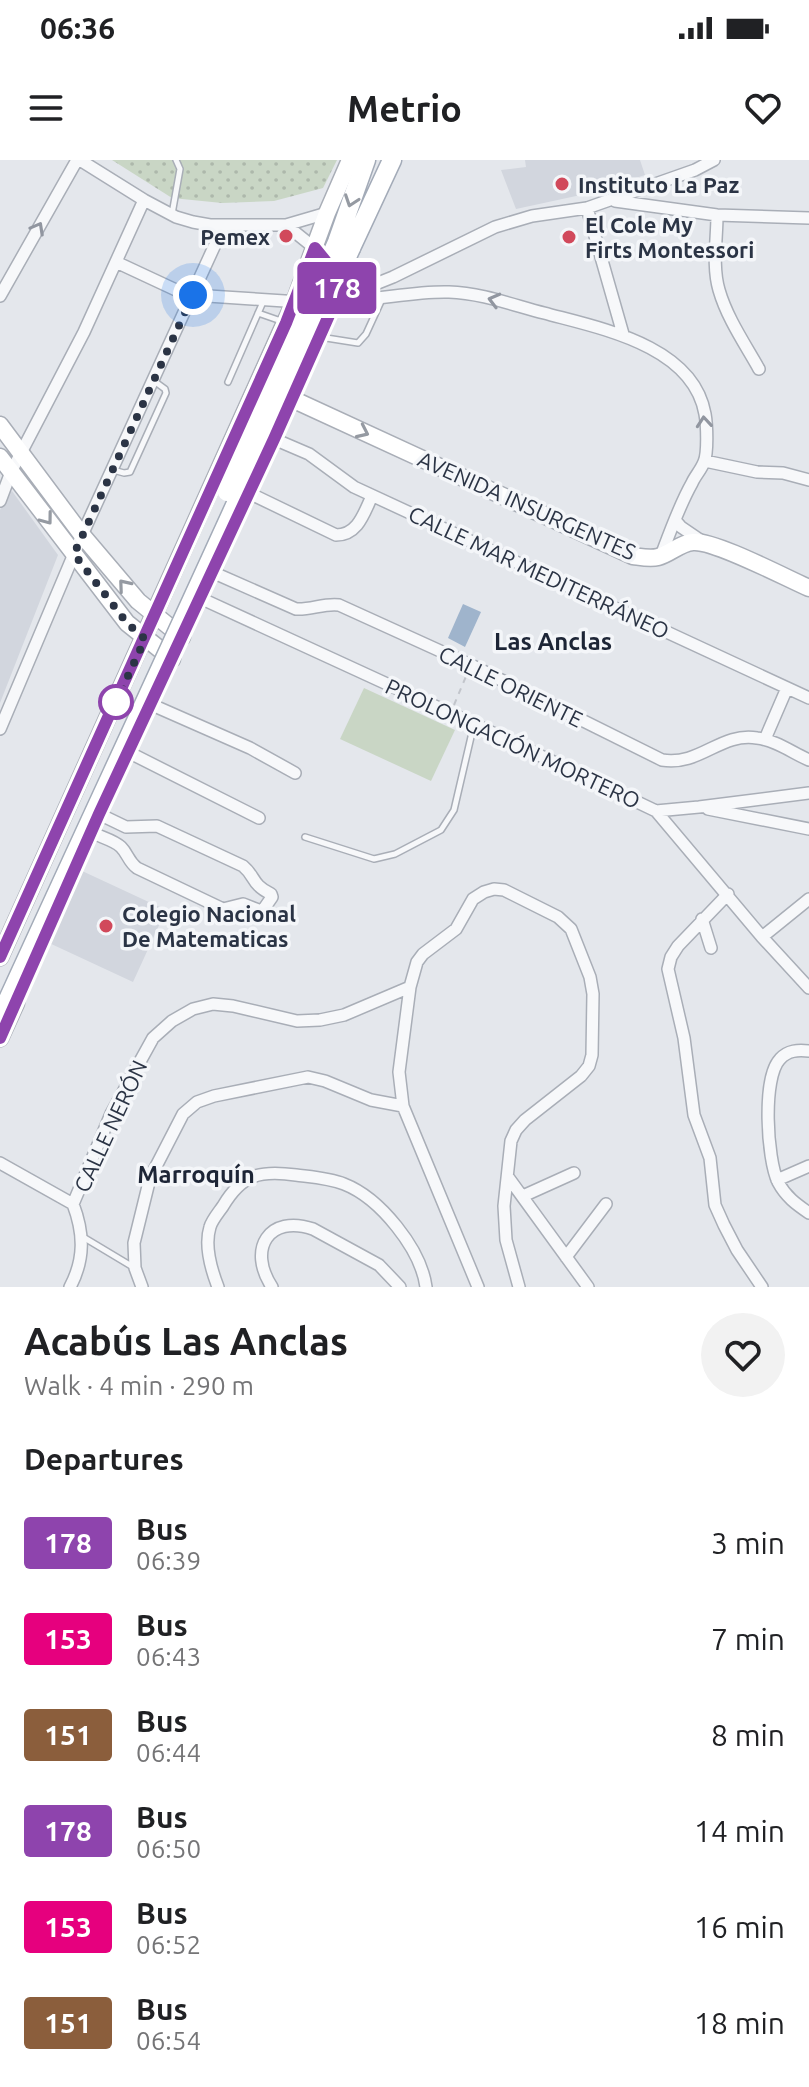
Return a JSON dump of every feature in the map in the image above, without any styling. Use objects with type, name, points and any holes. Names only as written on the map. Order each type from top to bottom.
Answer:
[{"type":"main road","points":[[0,1017],[276,417],[344,245],[366,160]]},
{"type":"main road","points":[[0,991],[263,413],[344,245],[392,160]]},
{"type":"street","points":[[0,296],[79,160],[171,215],[193,222],[210,225],[286,225],[327,213]]},
{"type":"street","points":[[0,957],[286,323],[350,160]]},
{"type":"street","points":[[0,1038],[99,814],[274,439],[399,160]]},
{"type":"street","points":[[116,262],[193,295],[294,303],[373,285],[495,227],[532,216],[587,208],[611,201],[714,160]]},
{"type":"street","points":[[0,501],[11,472],[84,332],[144,200]]},
{"type":"street","points":[[611,201],[717,215],[809,218]]},
{"type":"street","points":[[587,208],[623,334]]},
{"type":"street","points":[[717,215],[716,269],[719,290],[759,369]]},
{"type":"street","points":[[0,729],[3,711],[224,225]]},
{"type":"street","points":[[286,225],[315,248],[332,269],[338,295]]},
{"type":"street","points":[[338,295],[354,300],[415,293],[451,292],[483,296],[623,334],[654,349],[682,371],[701,400],[705,415],[705,461],[691,485],[661,556]]},
{"type":"street","name":"AVENIDA INSURGENTES","points":[[292,399],[633,556],[651,558],[684,544],[706,544]]},
{"type":"street","points":[[0,425],[82,535],[138,601],[182,637]]},
{"type":"street","name":"CALLE MAR MEDITERRÁNEO","points":[[274,439],[309,454],[354,487],[372,496],[809,698]]},
{"type":"street","points":[[0,457],[127,623],[172,659]]},
{"type":"street","points":[[705,461],[809,480]]},
{"type":"street","points":[[249,493],[336,535],[346,535],[355,530],[372,496]]},
{"type":"street","points":[[675,520],[706,544],[809,588]]},
{"type":"street","name":"CALLE ORIENTE","points":[[212,572],[296,609],[339,605],[471,665],[662,760],[677,762],[691,759],[729,740],[743,737],[765,739],[809,760]]},
{"type":"street","name":"PROLONGACIÓN MORTERO","points":[[200,598],[656,811],[809,988]]},
{"type":"street","points":[[765,739],[787,688]]},
{"type":"street","points":[[150,704],[250,748],[295,773]]},
{"type":"street","points":[[128,752],[259,818]]},
{"type":"street","points":[[656,811],[809,793]]},
{"type":"street","points":[[699,807],[809,829]]},
{"type":"street","points":[[91,832],[120,846],[129,862],[137,868],[223,909],[243,904],[261,911],[272,897],[258,887],[249,870],[243,866],[157,826],[126,827],[99,814]]},
{"type":"street","points":[[478,1287],[403,1106],[399,1072],[410,987],[417,962],[456,929],[473,899],[494,889],[504,890],[558,917],[571,929],[590,977],[593,994],[589,1066],[581,1076],[525,1120],[511,1141],[504,1206],[506,1240],[519,1287]]},
{"type":"street","points":[[728,894],[678,946],[668,969],[684,1038],[694,1115],[710,1158],[715,1205],[737,1250],[762,1287]]},
{"type":"street","points":[[762,937],[809,899]]},
{"type":"street","points":[[702,919],[711,948]]},
{"type":"street","name":"CALLE NERÓN","points":[[73,1204],[111,1114],[153,1038],[172,1021],[193,1009],[213,1004],[297,1021],[320,1020],[344,1015],[410,987]]},
{"type":"street","points":[[809,1051],[794,1050],[777,1061],[766,1117],[777,1180],[790,1201],[809,1213]]},
{"type":"street","points":[[142,1287],[135,1268],[134,1243],[150,1178],[183,1114],[197,1102],[308,1077],[371,1100],[403,1106]]},
{"type":"street","points":[[0,1163],[73,1204],[83,1252],[70,1287]]},
{"type":"street","points":[[777,1180],[809,1166]]},
{"type":"street","points":[[218,1287],[210,1266],[210,1226],[231,1193],[243,1181],[258,1174],[275,1172],[328,1179],[347,1185],[367,1198],[410,1244],[426,1287]]},
{"type":"street","points":[[523,1196],[574,1173]]},
{"type":"street","points":[[508,1177],[588,1287]]},
{"type":"street","points":[[566,1257],[606,1204]]},
{"type":"street","points":[[272,1287],[260,1260],[262,1245],[273,1232],[289,1225],[313,1229],[379,1265],[400,1287]]},
{"type":"lane","points":[[171,215],[180,169],[176,160]]},
{"type":"lane","points":[[320,337],[358,343],[366,334],[384,297]]},
{"type":"lane","points":[[228,382],[264,301]]},
{"type":"lane","points":[[258,313],[286,323]]},
{"type":"lane","points":[[305,837],[374,859],[395,854],[441,830],[454,810],[474,724]]},
{"type":"lane","points":[[82,1237],[135,1268]]},
{"type":"path","points":[[450,713],[471,665]]},
{"type":"shaded area","name":"Instituto La Paz","points":[[525,160],[640,160],[645,175],[590,193],[516,209],[501,170],[526,167]]},
{"type":"shaded area","points":[[12,491],[58,555],[0,703],[0,510],[6,495]]},
{"type":"shaded area","name":"Colegio Nacional De Matematicas","points":[[80,870],[166,910],[133,982],[47,942]]},
{"type":"green space","points":[[112,160],[337,160],[323,188],[274,201],[222,203],[172,198]]},
{"type":"green space","points":[[364,688],[455,730],[431,781],[340,739]]},
{"type":"water","points":[[463,604],[481,612],[465,647],[448,638]]},
{"type":"bus line","name":"178","points":[[0,957],[286,323],[315,248],[332,269],[338,295],[99,814],[0,1038]]},
{"type":"place","name":"Instituto La Paz","points":[[562,184]]},
{"type":"place","name":"Pemex","points":[[286,236]]},
{"type":"place","name":"El Cole My Firts Montessori","points":[[569,237]]},
{"type":"place","name":"Colegio Nacional De Matematicas","points":[[106,926]]},
{"type":"district","name":"Las Anclas","points":[[553,641]]},
{"type":"district","name":"Marroquín","points":[[196,1174]]},
{"type":"route","points":[[116,702],[145,639],[127,623],[74,554],[193,295]]}]
